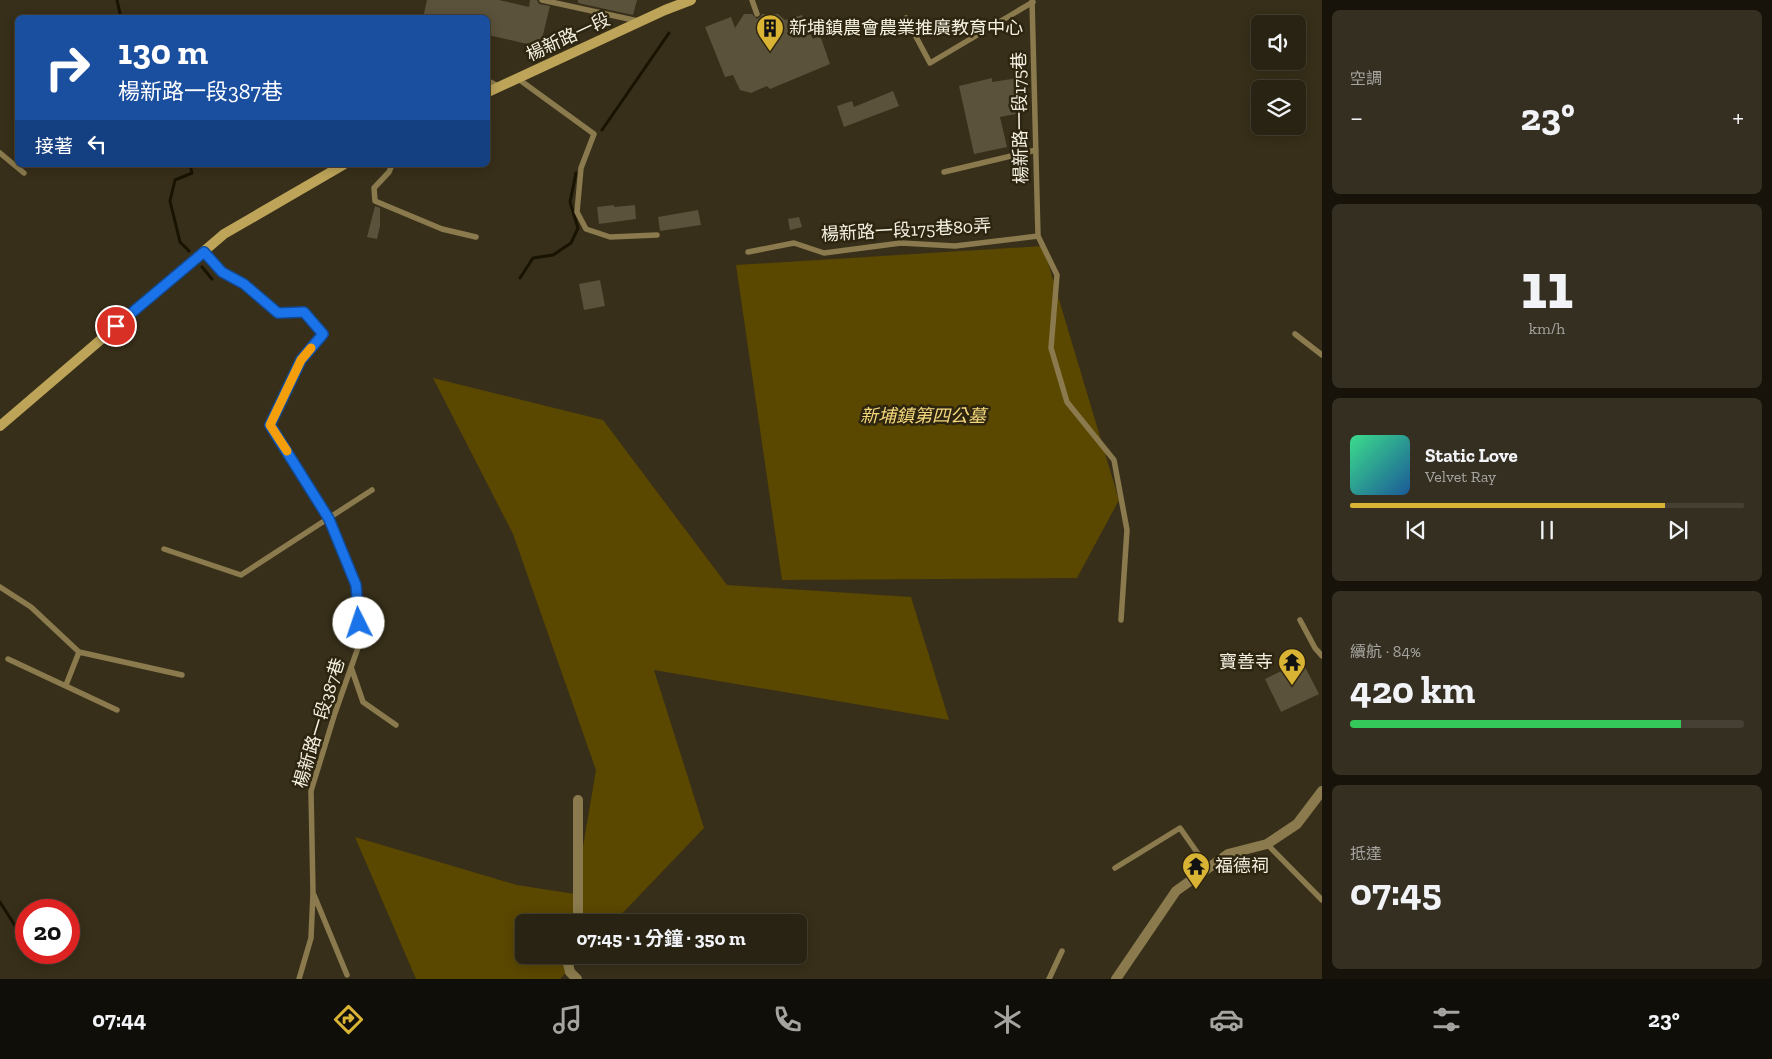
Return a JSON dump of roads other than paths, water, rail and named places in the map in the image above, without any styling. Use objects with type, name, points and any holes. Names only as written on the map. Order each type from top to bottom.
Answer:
[{"type":"main road","name":"楊新路一段","points":[[490,91],[678,2],[690,0]]},
{"type":"main road","points":[[0,426],[224,234],[340,167]]},
{"type":"street","points":[[1116,979],[1176,891],[1228,854],[1267,844],[1297,824],[1322,791]]},
{"type":"street","points":[[578,800],[578,914]]},
{"type":"street","points":[[568,964],[570,972],[577,979]]},
{"type":"lane","points":[[542,0],[640,21]]},
{"type":"lane","points":[[752,0],[757,14]]},
{"type":"lane","points":[[906,18],[930,62],[1032,1]]},
{"type":"lane","name":"楊新路一段175巷","points":[[1032,1],[1038,236]]},
{"type":"lane","points":[[518,78],[594,134],[581,168],[577,212],[586,229],[610,237],[657,235]]},
{"type":"lane","points":[[490,82],[500,87]]},
{"type":"lane","points":[[490,85],[500,87]]},
{"type":"lane","points":[[944,172],[1036,150]]},
{"type":"lane","points":[[0,153],[15,166]]},
{"type":"lane","points":[[17,167],[24,173]]},
{"type":"lane","points":[[391,167],[389,172],[374,188],[375,201],[442,229],[476,237]]},
{"type":"lane","points":[[1038,236],[1057,275],[1051,348],[1067,402],[1114,460],[1127,530],[1121,620]]},
{"type":"lane","name":"楊新路一段175巷80弄","points":[[748,252],[794,243],[824,253],[901,243],[955,246],[1038,236]]},
{"type":"lane","name":"楊新路一段387巷","points":[[204,252],[222,272],[244,284],[278,313],[304,312],[323,334],[301,360],[270,425],[329,519],[356,585],[360,642],[335,713],[311,791],[313,893],[311,938],[300,979]]},
{"type":"lane","points":[[1295,334],[1322,355]]},
{"type":"lane","points":[[164,549],[241,576],[372,490]]},
{"type":"lane","points":[[0,587],[31,607],[79,652],[182,675]]},
{"type":"lane","points":[[1300,620],[1315,648],[1322,656]]},
{"type":"lane","points":[[66,685],[79,652]]},
{"type":"lane","points":[[8,659],[117,710]]},
{"type":"lane","points":[[351,668],[363,702],[396,725]]},
{"type":"lane","points":[[1115,868],[1180,828],[1208,868]]},
{"type":"lane","points":[[1267,844],[1322,900]]},
{"type":"lane","points":[[313,893],[347,974]]},
{"type":"lane","points":[[1049,979],[1062,951]]},
{"type":"waterway","points":[[117,0],[120,15]]},
{"type":"waterway","points":[[602,130],[669,33]]},
{"type":"waterway","points":[[189,251],[180,242],[170,201],[175,180],[192,173],[190,167]]},
{"type":"waterway","points":[[520,278],[533,258],[553,255],[571,243],[578,228],[570,202],[576,173]]},
{"type":"waterway","points":[[202,267],[212,279]]},
{"type":"waterway","points":[[0,902],[15,926]]},
{"type":"place","name":"新埔鎮農會農業推廣教育中心","points":[[770,52]]},
{"type":"place","name":"寶善寺","points":[[1292,686]]},
{"type":"place","name":"福德祠","points":[[1196,890]]},
{"type":"park label","name":"新埔鎮第四公墓","points":[[923,416]]}]
